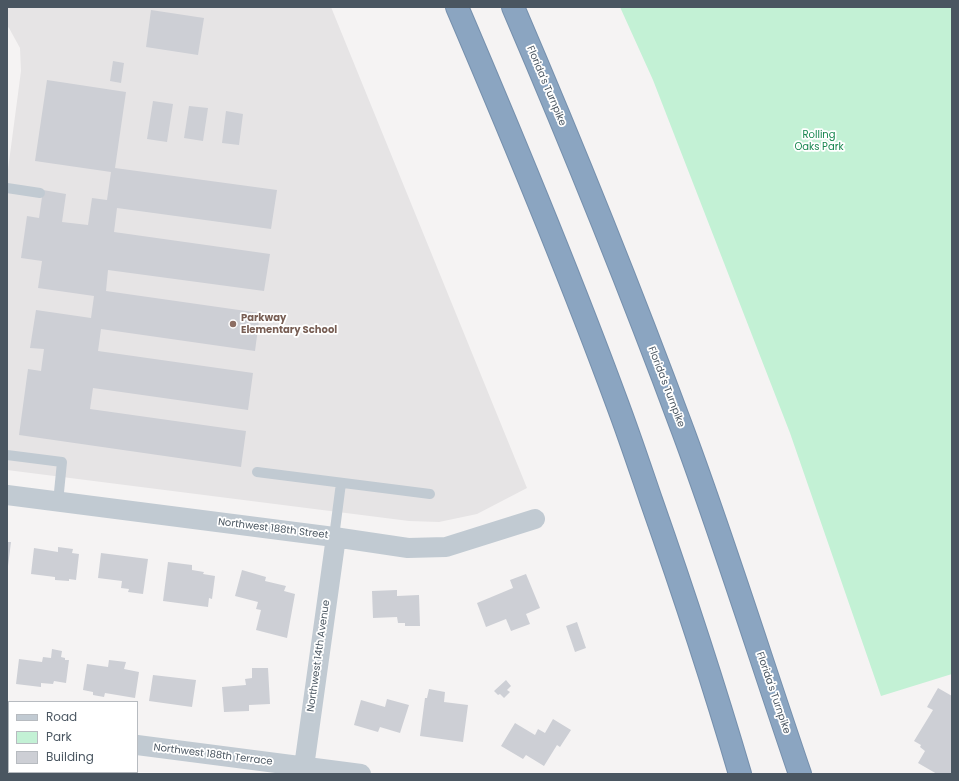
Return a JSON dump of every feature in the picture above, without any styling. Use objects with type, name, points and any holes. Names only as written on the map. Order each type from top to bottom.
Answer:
[{"type":"highway","points":[[457,7],[500,106],[552,234],[617,404],[687,603],[740,774]]},
{"type":"highway","name":"Florida's Turnpike","points":[[513,7],[556,105],[637,310],[683,432],[800,774]]},
{"type":"street","name":"Northwest 188th Street","points":[[7,495],[335,537],[408,548],[446,546],[535,519]]},
{"type":"street","name":"Northwest 14th Avenue","points":[[303,770],[335,537]]},
{"type":"street","name":"Northwest 188th Terrace","points":[[138,745],[303,770],[361,774]]},
{"type":"lane","points":[[7,188],[40,193]]},
{"type":"lane","points":[[7,455],[62,462],[58,502]]},
{"type":"lane","points":[[257,472],[430,494]]},
{"type":"lane","points":[[335,537],[341,483]]},
{"type":"shaded area","name":"Parkway Elementary School","points":[[7,7],[331,7],[527,488],[477,514],[439,522],[409,521],[7,470],[7,177],[21,71],[20,48],[7,26]]},
{"type":"green space","name":"Rolling Oaks Park","points":[[620,7],[952,7],[952,674],[881,696],[790,433],[653,80]]},
{"type":"building","points":[[151,10],[204,18],[198,55],[146,47]]},
{"type":"building","points":[[113,61],[124,63],[121,83],[110,81]]},
{"type":"building","points":[[47,80],[126,92],[115,168],[277,190],[271,229],[117,208],[114,232],[270,254],[264,291],[108,270],[106,291],[260,313],[255,351],[101,329],[98,351],[253,373],[248,410],[93,388],[90,409],[246,431],[241,467],[19,435],[28,369],[41,371],[44,349],[30,348],[36,310],[91,318],[94,296],[38,288],[42,261],[21,258],[27,216],[39,218],[43,190],[66,194],[62,222],[88,225],[92,198],[107,200],[111,172],[35,161]]},
{"type":"building","points":[[153,101],[173,104],[167,142],[147,139]]},
{"type":"building","points":[[189,106],[208,108],[203,141],[184,138]]},
{"type":"building","points":[[226,111],[243,114],[239,145],[222,143]]},
{"type":"building","points":[[7,542],[11,542],[8,566],[7,566]]},
{"type":"building","points":[[58,547],[73,549],[72,553],[79,554],[76,580],[55,580],[55,577],[31,574],[34,548],[58,552]]},
{"type":"building","points":[[101,553],[148,559],[143,594],[128,592],[129,589],[121,588],[122,581],[98,578]]},
{"type":"building","points":[[168,562],[192,565],[192,570],[215,576],[212,599],[209,598],[208,607],[163,601]]},
{"type":"building","points":[[242,570],[266,577],[265,581],[286,586],[284,591],[295,594],[287,638],[256,630],[261,610],[256,609],[258,602],[235,596]]},
{"type":"building","points":[[526,574],[540,608],[526,614],[530,624],[511,631],[506,619],[486,627],[477,603],[513,588],[510,580]]},
{"type":"building","points":[[397,590],[397,596],[419,595],[420,626],[405,626],[405,623],[398,623],[397,617],[373,618],[372,591]]},
{"type":"building","points":[[577,622],[586,648],[575,652],[566,626]]},
{"type":"building","points":[[52,649],[62,651],[61,657],[65,658],[65,660],[69,660],[66,683],[54,681],[53,684],[41,683],[41,687],[16,684],[19,659],[42,662],[43,657],[51,658]]},
{"type":"building","points":[[109,660],[126,662],[124,669],[139,672],[135,698],[105,693],[104,697],[93,695],[93,692],[83,690],[87,664],[108,667]]},
{"type":"building","points":[[252,668],[268,668],[270,704],[249,705],[249,711],[224,712],[222,687],[246,685],[245,679],[252,678]]},
{"type":"building","points":[[153,675],[196,680],[192,707],[149,701]]},
{"type":"building","points":[[506,680],[511,686],[507,690],[510,692],[504,698],[494,691]]},
{"type":"building","points":[[938,688],[952,696],[952,774],[937,774],[918,763],[925,751],[920,747],[921,745],[914,741],[933,710],[927,707]]},
{"type":"building","points":[[429,689],[445,692],[444,702],[468,705],[463,742],[420,736],[425,698],[427,698]]},
{"type":"building","points":[[387,699],[409,705],[400,733],[380,727],[378,732],[354,725],[361,700],[385,707]]},
{"type":"building","points":[[553,719],[571,730],[560,747],[557,745],[544,766],[526,755],[523,759],[501,746],[515,723],[535,735],[538,729],[545,733]]},
{"type":"place","name":"Parkway Elementary School","points":[[233,324]]}]
